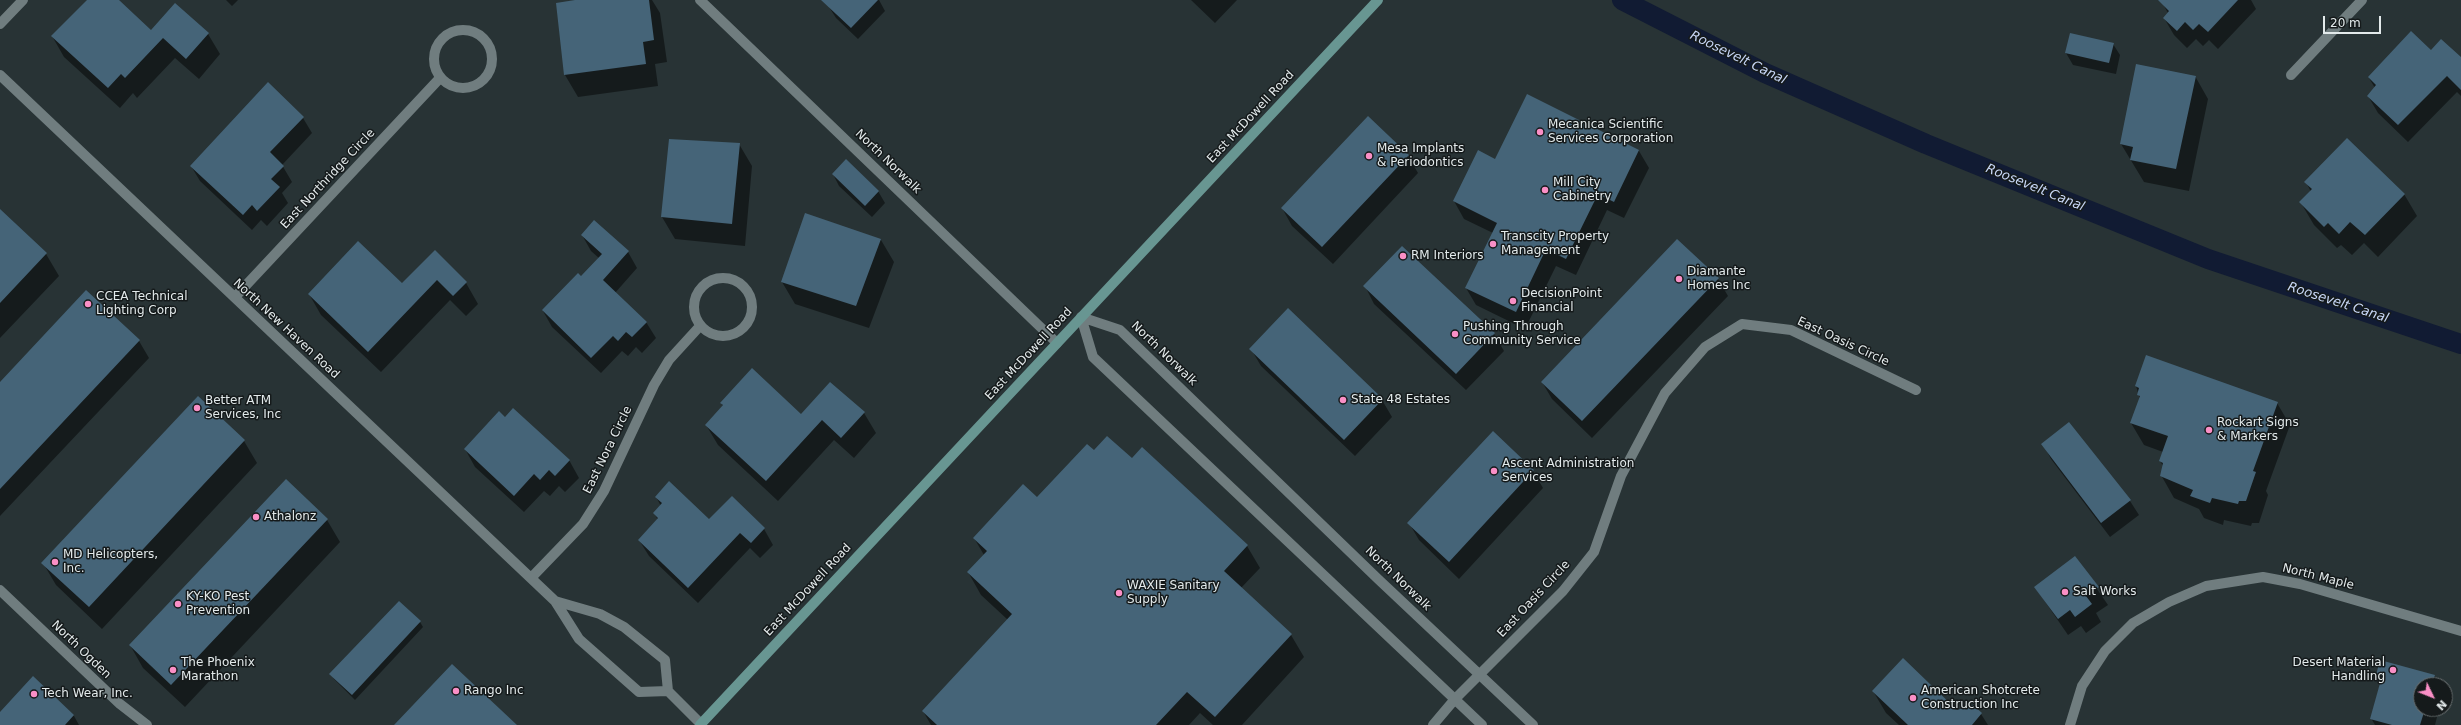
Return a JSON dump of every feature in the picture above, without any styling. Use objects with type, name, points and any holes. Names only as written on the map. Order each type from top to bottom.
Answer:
[{"type":"main road","name":"East McDowell Road","points":[[701,724],[1378,0]]},
{"type":"street","points":[[0,24],[23,0]]},
{"type":"street","name":"North Norwalk","points":[[700,0],[1057,344]]},
{"type":"street","points":[[2291,76],[2362,0]]},
{"type":"street","points":[[457,30],[467,30],[484,38],[490,46],[492,64],[489,73],[483,80],[475,86],[461,88],[448,84],[440,78],[433,59],[435,49],[440,40],[457,30]]},
{"type":"street","name":"North New Haven Road","points":[[0,75],[555,601],[579,639],[639,692],[668,691],[665,660],[624,627],[600,614],[555,601]]},
{"type":"street","name":"East Northridge Circle","points":[[234,297],[440,78]]},
{"type":"street","points":[[717,278],[736,281],[744,286],[752,303],[749,321],[743,329],[735,334],[717,336],[700,326],[693,308],[700,289],[717,278]]},
{"type":"street","points":[[1081,317],[1093,357],[1482,725]]},
{"type":"street","name":"North Norwalk","points":[[1081,317],[1120,330],[1533,725]]},
{"type":"street","name":"East Oasis Circle","points":[[1433,725],[1455,699],[1468,688],[1563,591],[1594,552],[1621,476],[1665,393],[1705,347],[1742,324],[1791,330],[1916,390]]},
{"type":"street","name":"East Nora Circle","points":[[531,578],[583,524],[604,491],[654,385],[669,360],[700,326]]},
{"type":"street","name":"North Maple","points":[[2070,725],[2082,686],[2105,651],[2133,623],[2169,602],[2206,586],[2263,577],[2300,584],[2461,631]]},
{"type":"street","name":"North Ogden","points":[[0,590],[120,704],[147,725]]},
{"type":"street","points":[[668,691],[701,724]]},
{"type":"building","points":[[87,0],[119,0],[151,30],[175,3],[209,33],[186,59],[163,38],[125,78],[121,74],[108,88],[51,36]]},
{"type":"building","points":[[575,0],[649,0],[654,40],[643,42],[646,64],[564,75],[556,3]]},
{"type":"building","points":[[821,0],[878,0],[851,28]]},
{"type":"building","points":[[2158,0],[2238,0],[2208,32],[2199,24],[2193,30],[2185,22],[2177,31],[2163,18],[2169,11]]},
{"type":"building","points":[[2411,31],[2431,50],[2441,39],[2461,57],[2461,90],[2447,76],[2398,125],[2367,96],[2376,85],[2368,77]]},
{"type":"building","points":[[2070,33],[2114,43],[2109,63],[2065,53]]},
{"type":"building","points":[[2136,64],[2196,76],[2176,169],[2130,160],[2133,147],[2120,144]]},
{"type":"building","points":[[268,82],[304,117],[270,152],[284,166],[271,179],[280,187],[257,211],[252,205],[243,215],[190,166]]},
{"type":"building","points":[[1527,94],[1639,150],[1614,202],[1598,194],[1566,259],[1546,249],[1516,312],[1465,288],[1497,223],[1453,201],[1478,150],[1495,159]]},
{"type":"building","points":[[1368,116],[1409,155],[1322,247],[1281,208]]},
{"type":"building","points":[[2347,138],[2405,194],[2365,235],[2350,222],[2339,234],[2328,223],[2324,227],[2299,202],[2312,189],[2304,182]]},
{"type":"building","points":[[669,139],[740,143],[732,224],[661,217]]},
{"type":"building","points":[[846,159],[879,191],[865,206],[832,174]]},
{"type":"building","points":[[0,209],[47,253],[0,303]]},
{"type":"building","points":[[805,213],[881,239],[856,306],[781,282]]},
{"type":"building","points":[[594,220],[629,251],[603,280],[647,322],[632,337],[626,332],[618,341],[613,336],[591,358],[542,310],[578,273],[581,276],[602,254],[581,235]]},
{"type":"building","points":[[1677,239],[1719,278],[1582,421],[1541,382]]},
{"type":"building","points":[[358,241],[402,283],[435,250],[467,282],[453,296],[437,280],[368,352],[308,294]]},
{"type":"building","points":[[1402,246],[1495,333],[1456,374],[1363,286]]},
{"type":"building","points":[[86,290],[140,340],[0,489],[0,382]]},
{"type":"building","points":[[1288,308],[1383,399],[1344,440],[1249,349]]},
{"type":"building","name":"Rockart Signs & Markers","points":[[2146,355],[2278,402],[2253,471],[2256,472],[2246,501],[2239,501],[2238,504],[2212,498],[2210,503],[2190,496],[2193,490],[2160,476],[2163,463],[2159,461],[2168,436],[2130,423],[2140,396],[2137,395],[2139,388],[2135,386]]},
{"type":"building","points":[[752,368],[801,414],[830,382],[865,412],[841,438],[822,420],[766,481],[705,425],[723,405],[720,403]]},
{"type":"building","points":[[198,396],[245,440],[89,607],[41,563]]},
{"type":"building","points":[[513,408],[570,460],[555,476],[549,470],[540,480],[534,474],[514,496],[464,449],[499,411],[505,417]]},
{"type":"building","points":[[2069,422],[2131,500],[2101,523],[2041,444]]},
{"type":"building","points":[[1493,431],[1534,470],[1449,562],[1407,523]]},
{"type":"building","name":"WAXIE Sanitary Supply","points":[[1107,436],[1132,458],[1142,447],[1248,545],[1224,571],[1292,634],[1215,717],[1187,692],[1156,725],[937,725],[922,711],[1012,614],[967,572],[987,551],[973,538],[1023,484],[1037,497],[1087,444],[1094,450]]},
{"type":"building","points":[[286,479],[328,519],[171,685],[129,645]]},
{"type":"building","points":[[669,481],[709,519],[732,496],[765,528],[751,543],[740,533],[688,588],[638,540],[658,518],[653,513],[662,503],[655,497]]},
{"type":"building","name":"Salt Works","points":[[2075,556],[2099,587],[2086,596],[2092,604],[2075,617],[2070,610],[2058,619],[2034,587]]},
{"type":"building","points":[[399,601],[421,621],[352,695],[329,674]]},
{"type":"building","name":"American Shotcrete Construction Inc","points":[[1903,658],[1957,710],[1973,705],[1982,713],[1972,725],[1908,725],[1872,691]]},
{"type":"building","points":[[2380,660],[2435,675],[2434,677],[2413,677],[2413,717],[2422,717],[2420,725],[2392,725],[2370,719],[2382,676],[2376,675]]},
{"type":"building","points":[[452,664],[517,725],[394,725]]},
{"type":"building","name":"Tech Wear, Inc.","points":[[33,676],[74,715],[65,725],[0,725],[0,712]]},
{"type":"waterway","name":"Roosevelt Canal","points":[[1622,0],[1765,73],[1926,144],[2208,259],[2461,344]]},
{"type":"place","name":"Mecanica Scientific Services Corporation","points":[[1540,132]]},
{"type":"place","name":"Mesa Implants & Periodontics","points":[[1369,156]]},
{"type":"place","name":"Mill City Cabinetry","points":[[1545,190]]},
{"type":"place","name":"Transcity Property Management","points":[[1493,244]]},
{"type":"place","name":"RM Interiors","points":[[1403,256]]},
{"type":"place","name":"Diamante Homes Inc","points":[[1679,279]]},
{"type":"place","name":"DecisionPoint Financial","points":[[1513,301]]},
{"type":"place","name":"CCEA Technical Lighting Corp","points":[[88,304]]},
{"type":"place","name":"Pushing Through Community Service","points":[[1455,334]]},
{"type":"place","name":"State 48 Estates","points":[[1343,400]]},
{"type":"place","name":"Better ATM Services, Inc","points":[[197,408]]},
{"type":"place","name":"Rockart Signs & Markers","points":[[2209,430]]},
{"type":"place","name":"Ascent Administration Services","points":[[1494,471]]},
{"type":"place","name":"Athalonz","points":[[256,517]]},
{"type":"place","name":"MD Helicopters, Inc.","points":[[55,562]]},
{"type":"place","name":"Salt Works","points":[[2065,592]]},
{"type":"place","name":"WAXIE Sanitary Supply","points":[[1119,593]]},
{"type":"place","name":"KY-KO Pest Prevention","points":[[178,604]]},
{"type":"place","name":"The Phoenix Marathon","points":[[173,670]]},
{"type":"place","name":"Desert Material Handling","points":[[2393,670]]},
{"type":"place","name":"Rango Inc","points":[[456,691]]},
{"type":"place","name":"Tech Wear, Inc.","points":[[34,694]]},
{"type":"place","name":"American Shotcrete Construction Inc","points":[[1913,698]]}]
